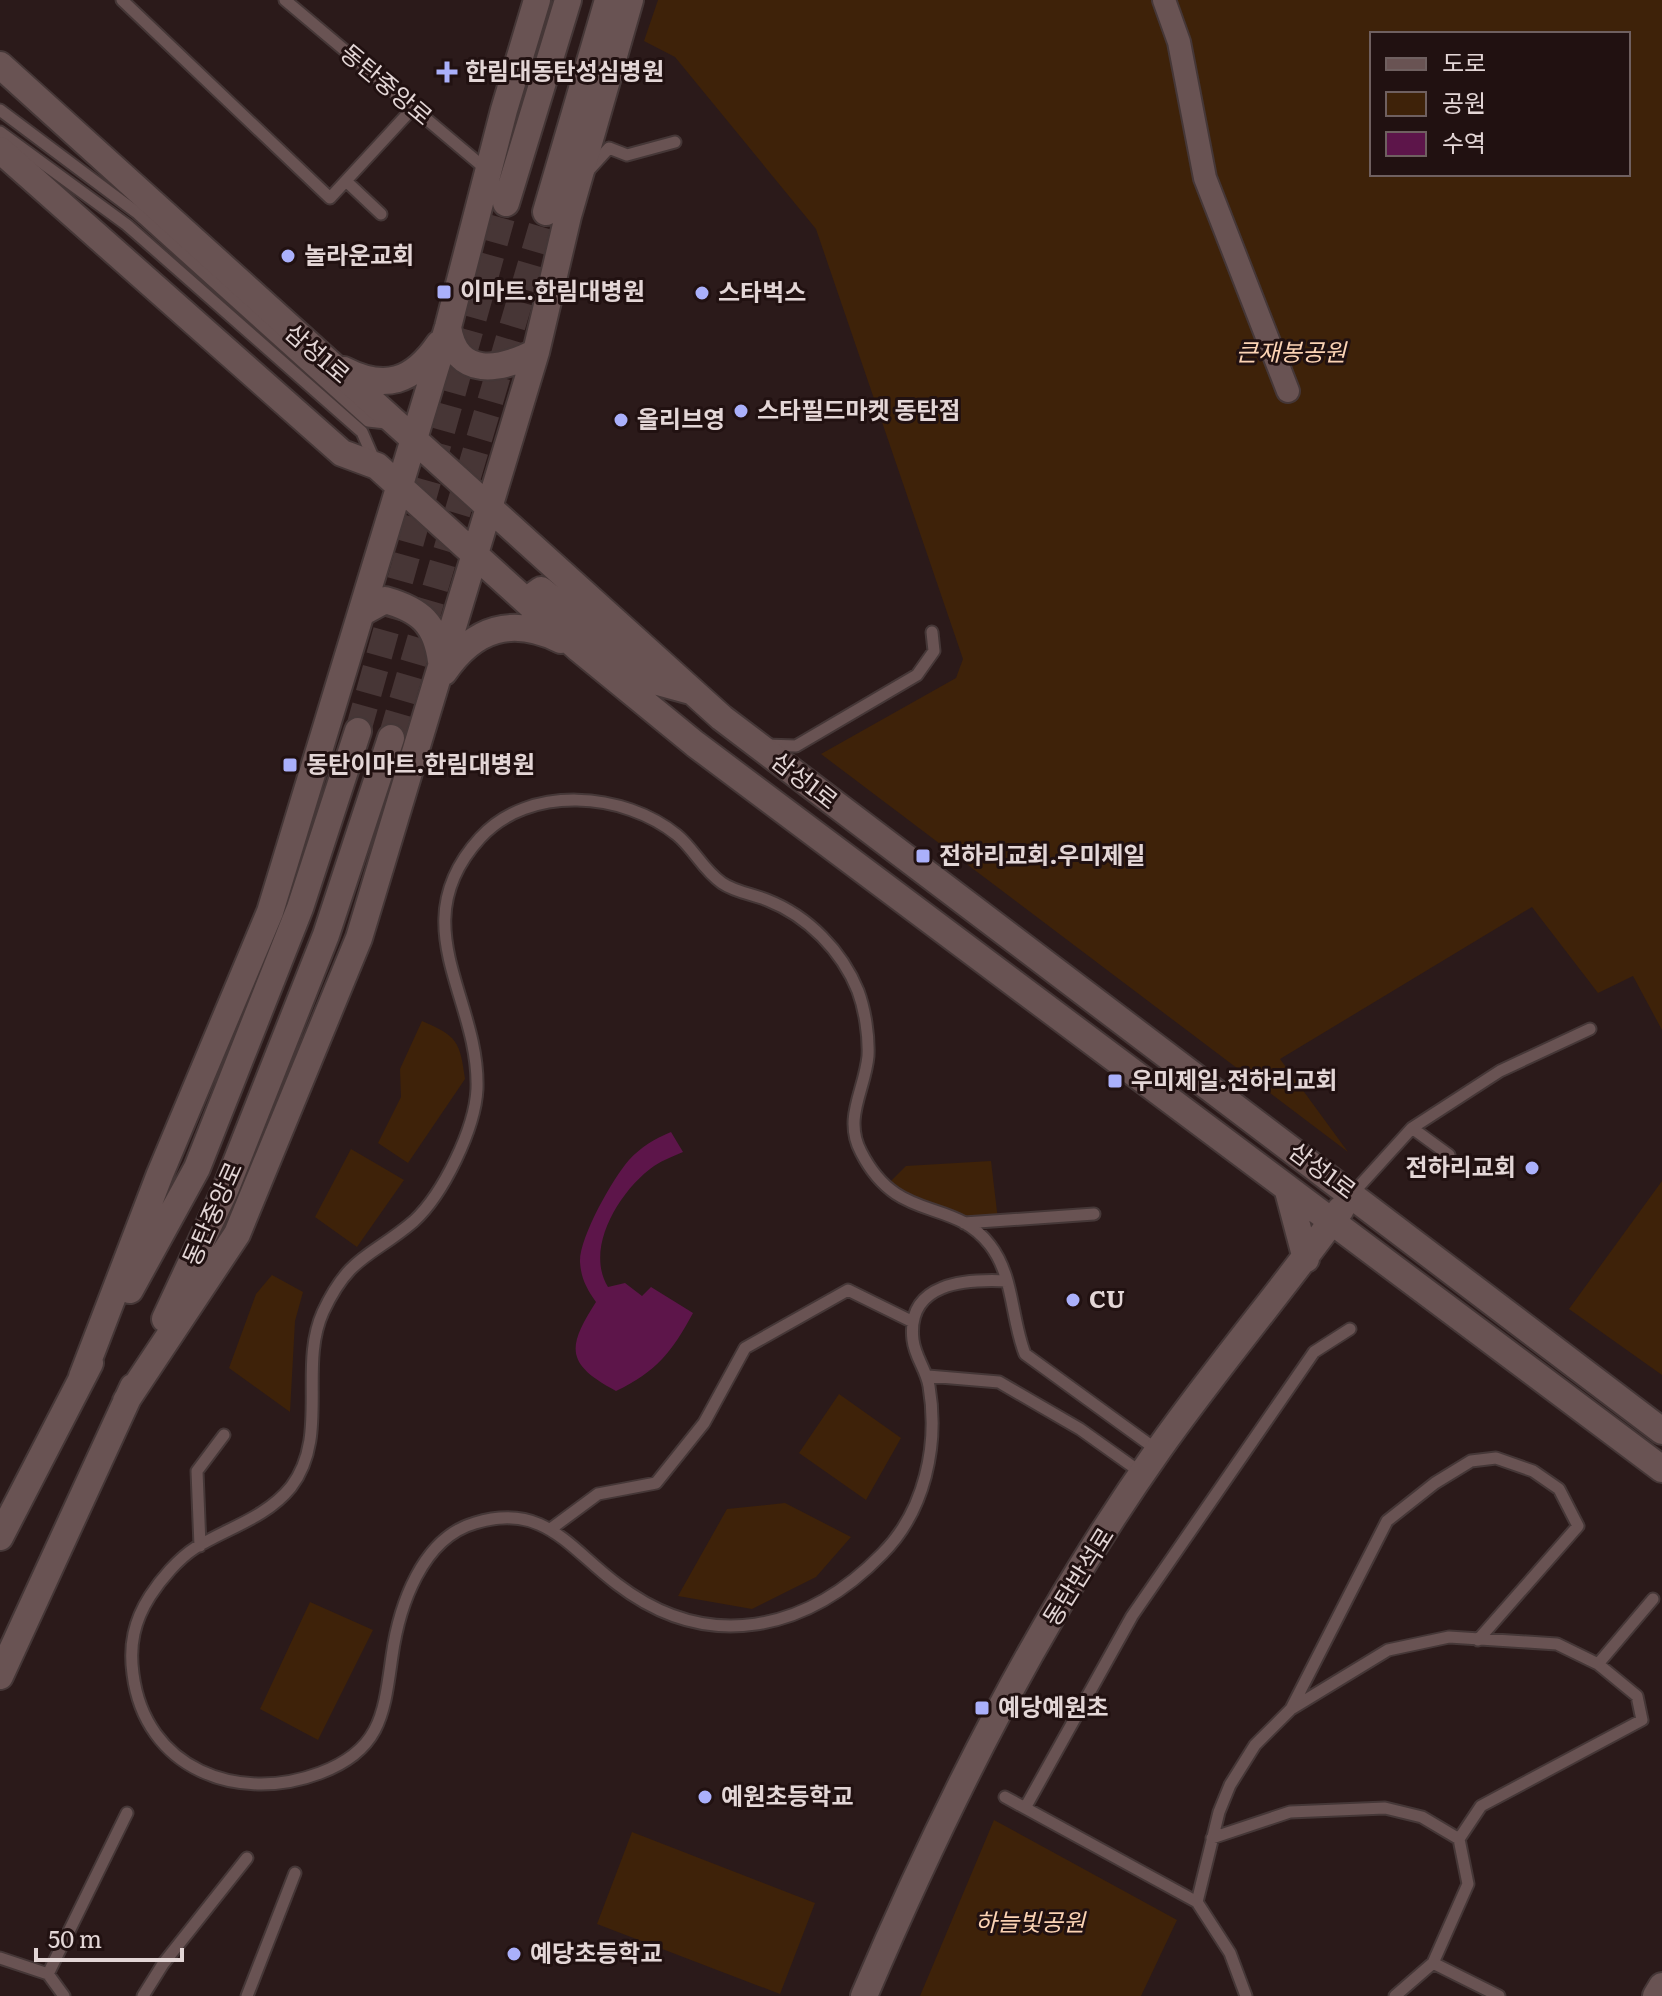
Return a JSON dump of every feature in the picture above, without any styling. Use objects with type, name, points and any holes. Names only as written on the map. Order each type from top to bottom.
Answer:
[{"type":"street","points":[[82,1377],[160,1174],[270,912],[400,487],[405,432],[448,327],[487,170],[537,0]]},
{"type":"street","points":[[506,203],[568,0]]},
{"type":"street","points":[[546,212],[608,0]]},
{"type":"street","points":[[126,1401],[237,1234],[359,938],[536,352],[578,183],[630,0]]},
{"type":"street","points":[[1164,0],[1179,42],[1205,178],[1288,391]]},
{"type":"street","name":"삼성1로","points":[[0,65],[690,690],[757,744],[1353,1193],[1388,1226],[1662,1431]]},
{"type":"street","name":"삼성1로","points":[[0,150],[342,453],[377,466],[579,649],[695,744],[1662,1469]]},
{"type":"street","points":[[319,356],[367,382],[385,382],[404,377],[424,364],[448,327]]},
{"type":"street","points":[[448,327],[456,348],[466,360],[478,365],[493,369],[508,366],[536,352]]},
{"type":"street","points":[[535,608],[534,595],[541,590],[647,679],[690,690]]},
{"type":"street","points":[[361,613],[385,600],[414,612],[437,637],[438,675]]},
{"type":"street","points":[[438,675],[460,649],[488,631],[539,629],[579,649]]},
{"type":"street","points":[[0,1537],[82,1377],[197,1168],[300,908],[358,731]]},
{"type":"street","name":"동탄중앙로","points":[[2,1666],[232,1174],[326,935],[391,738]]},
{"type":"street","points":[[1288,1191],[1306,1259]]},
{"type":"street","name":"동탄반석로","points":[[864,1996],[924,1857],[994,1719],[1143,1474],[1353,1193]]},
{"type":"street","points":[[1656,1996],[1662,1986]]},
{"type":"lane","points":[[122,0],[290,168],[330,198],[413,108]]},
{"type":"lane","name":"동탄중앙로","points":[[285,0],[487,170]]},
{"type":"lane","points":[[0,110],[136,212],[368,421],[405,432]]},
{"type":"lane","points":[[0,132],[127,225],[362,432],[377,466]]},
{"type":"lane","points":[[578,183],[609,148],[627,155],[675,142]]},
{"type":"lane","points":[[346,181],[381,214]]},
{"type":"lane","points":[[250,315],[319,356]]},
{"type":"lane","points":[[757,744],[796,746],[917,675],[934,651],[932,632]]},
{"type":"lane","points":[[1007,1281],[970,1280],[933,1290],[920,1305],[913,1322],[917,1357],[928,1376],[930,1444],[916,1510],[877,1559],[844,1590],[816,1607],[760,1623],[712,1625],[690,1621],[663,1612],[623,1589],[552,1528],[526,1520],[497,1519],[454,1531],[439,1543],[417,1576],[396,1635],[388,1699],[378,1725],[358,1750],[336,1767],[277,1786],[235,1782],[181,1761],[155,1734],[135,1688],[132,1652],[134,1626],[152,1593],[187,1552],[272,1506],[295,1483],[308,1453],[312,1424],[312,1340],[328,1301],[361,1256],[405,1229],[425,1211],[450,1169],[468,1127],[477,1088],[468,1033],[445,949],[446,905],[457,873],[479,839],[527,808],[583,801],[640,813],[678,836],[727,887],[779,904],[809,924],[838,956],[862,1003],[868,1050],[853,1115],[859,1150],[878,1178],[902,1200],[963,1223],[994,1249],[1007,1281],[1019,1343],[1025,1354],[1158,1451]]},
{"type":"lane","points":[[1353,1193],[1412,1128],[1500,1071],[1590,1029]]},
{"type":"lane","points":[[1412,1128],[1449,1155]]},
{"type":"lane","points":[[963,1223],[1094,1214]]},
{"type":"lane","points":[[552,1528],[598,1494],[656,1483],[704,1423],[745,1348],[802,1314],[848,1290],[913,1322]]},
{"type":"lane","points":[[1025,1808],[1132,1616],[1314,1352],[1350,1329]]},
{"type":"lane","points":[[928,1376],[999,1382],[1080,1429],[1143,1474]]},
{"type":"lane","points":[[200,1546],[197,1471],[224,1435]]},
{"type":"lane","points":[[1291,1709],[1387,1521],[1435,1483],[1471,1461],[1496,1458],[1533,1471],[1559,1489],[1578,1526],[1478,1640]]},
{"type":"lane","points":[[1598,1664],[1653,1599]]},
{"type":"lane","points":[[1197,1902],[1212,1838],[1230,1785],[1255,1745],[1291,1709],[1388,1650],[1449,1637],[1557,1644],[1598,1664],[1637,1696],[1642,1720],[1481,1806],[1459,1839],[1468,1884],[1433,1963],[1395,1996]]},
{"type":"lane","points":[[1005,1797],[1197,1902],[1230,1953],[1246,1996]]},
{"type":"lane","points":[[1212,1838],[1290,1812],[1385,1808],[1422,1817],[1459,1839]]},
{"type":"lane","points":[[48,1974],[127,1813]]},
{"type":"lane","points":[[143,1996],[163,1964],[247,1858]]},
{"type":"lane","points":[[247,1996],[295,1873]]},
{"type":"lane","points":[[0,1958],[48,1974],[64,1996]]},
{"type":"lane","points":[[1433,1963],[1499,1996]]},
{"type":"green space","name":"큰재봉공원","points":[[658,0],[1662,0],[1662,1030],[1633,976],[1598,993],[1532,907],[1280,1059],[1348,1152],[821,754],[956,678],[963,659],[816,229],[675,57],[644,41]]},
{"type":"green space","points":[[422,1021],[455,1041],[465,1079],[408,1163],[378,1143],[401,1097],[400,1069]]},
{"type":"green space","points":[[351,1149],[404,1180],[357,1247],[315,1217]]},
{"type":"green space","points":[[991,1161],[998,1220],[963,1223],[886,1186],[906,1166]]},
{"type":"green space","points":[[1662,1181],[1662,1375],[1569,1309]]},
{"type":"green space","points":[[272,1275],[303,1292],[295,1321],[290,1412],[229,1368],[256,1294]]},
{"type":"green space","points":[[839,1394],[901,1438],[866,1500],[799,1453]]},
{"type":"green space","points":[[785,1503],[851,1537],[816,1577],[752,1609],[678,1596],[727,1509]]},
{"type":"green space","points":[[310,1602],[373,1630],[318,1740],[260,1709]]},
{"type":"green space","name":"하늘빛공원","points":[[994,1820],[1177,1920],[1141,1996],[920,1996]]},
{"type":"green space","points":[[632,1832],[815,1903],[780,1994],[597,1924]]},
{"type":"water","points":[[671,1132],[683,1152],[641,1176],[618,1205],[603,1238],[600,1255],[602,1272],[608,1287],[625,1283],[642,1296],[651,1287],[693,1313],[662,1360],[616,1391],[587,1372],[576,1353],[580,1331],[596,1302],[583,1279],[581,1251],[598,1209],[622,1169],[643,1147]]},
{"type":"tunnel","points":[[358,731],[506,203]]},
{"type":"tunnel","points":[[391,738],[546,212]]},
{"type":"place","name":"한림대동탄성심병원","points":[[447,72]]},
{"type":"place","name":"놀라운교회","points":[[288,256]]},
{"type":"place","name":"이마트.한림대병원","points":[[444,292]]},
{"type":"place","name":"스타벅스","points":[[702,293]]},
{"type":"place","name":"스타필드마켓 동탄점","points":[[741,411]]},
{"type":"place","name":"올리브영","points":[[621,420]]},
{"type":"place","name":"동탄이마트.한림대병원","points":[[290,765]]},
{"type":"place","name":"전하리교회.우미제일","points":[[923,856]]},
{"type":"place","name":"우미제일.전하리교회","points":[[1115,1081]]},
{"type":"place","name":"전하리교회","points":[[1532,1168]]},
{"type":"place","name":"CU","points":[[1073,1300]]},
{"type":"place","name":"예당예원초","points":[[982,1708]]},
{"type":"place","name":"예원초등학교","points":[[705,1797]]},
{"type":"place","name":"예당초등학교","points":[[514,1954]]}]
